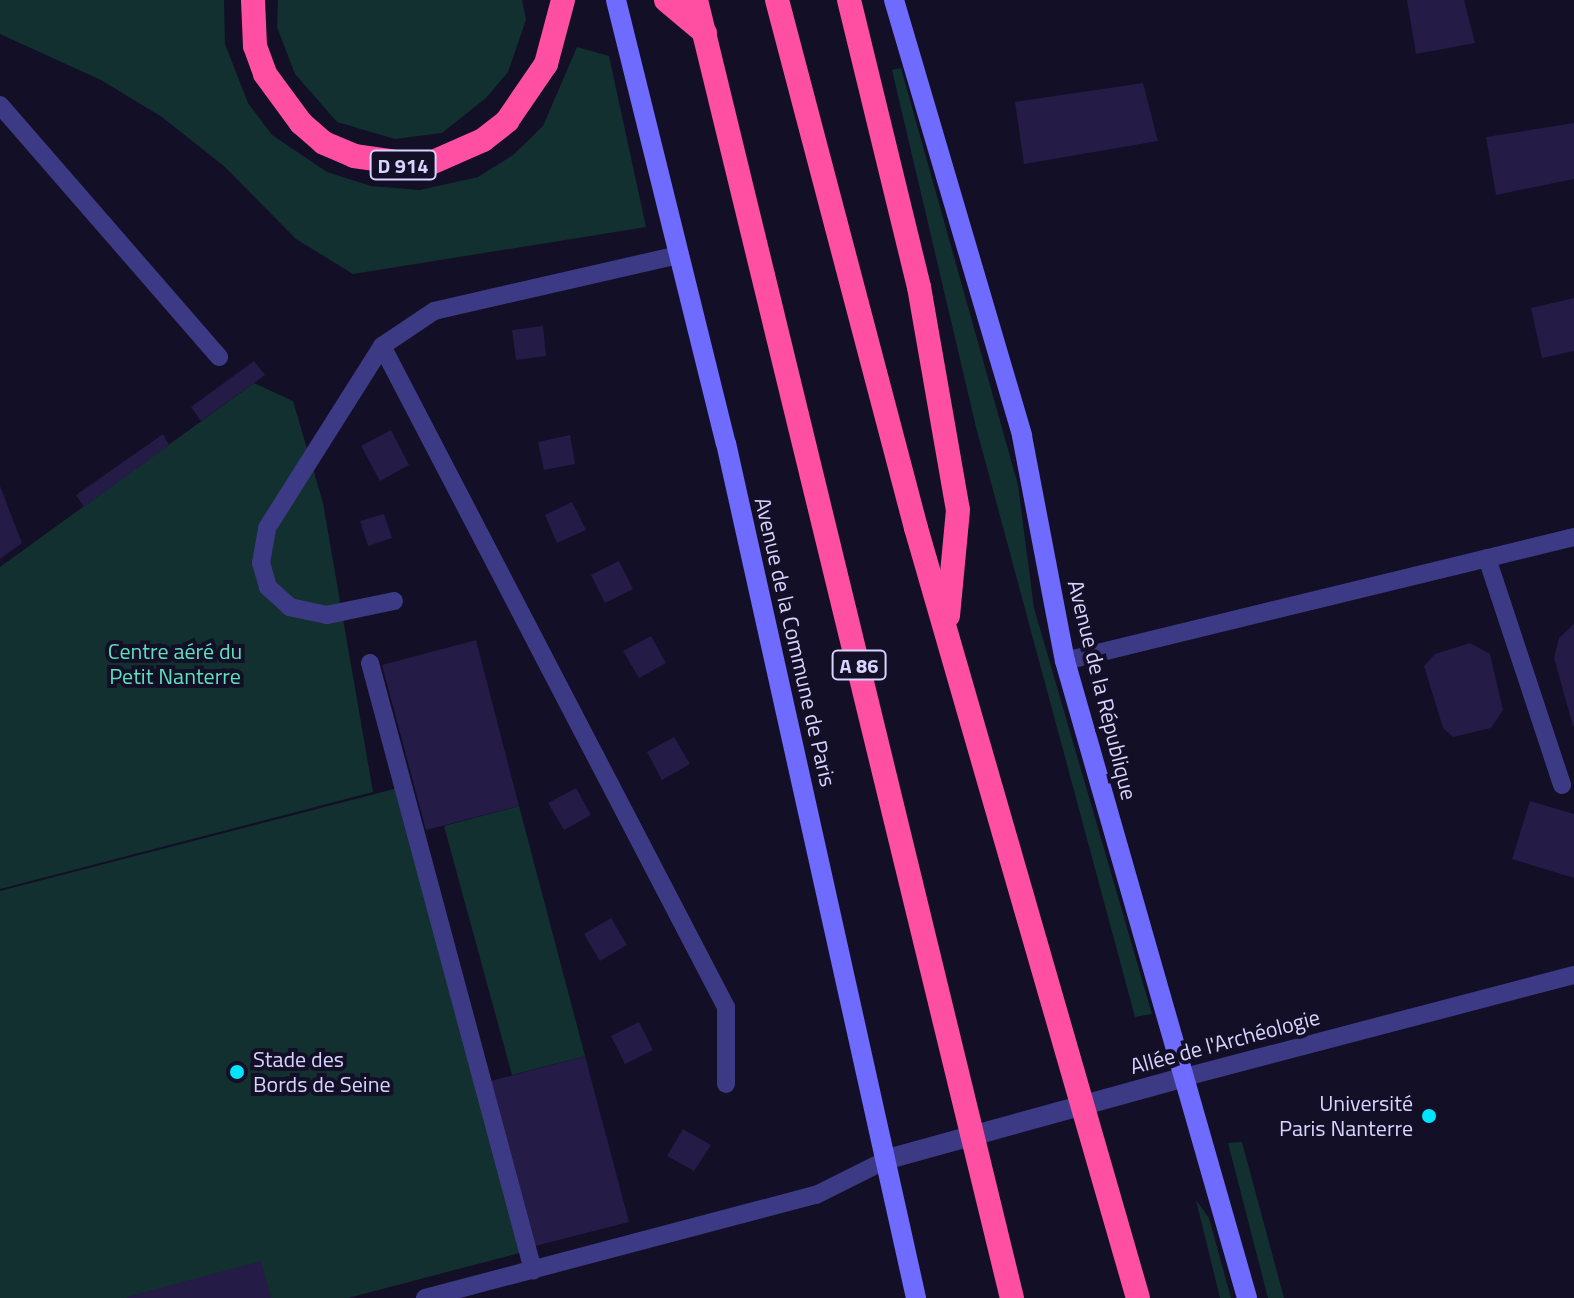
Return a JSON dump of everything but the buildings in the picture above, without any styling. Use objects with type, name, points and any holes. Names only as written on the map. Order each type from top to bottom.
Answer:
[{"type":"highway","name":"D 914","points":[[253,0],[255,46],[265,74],[301,123],[324,143],[354,156],[424,166],[483,140],[507,121],[546,64],[563,0]]},
{"type":"highway","points":[[666,0],[705,33]]},
{"type":"highway","name":"A 86","points":[[696,0],[1012,1298]]},
{"type":"highway","points":[[777,0],[946,630],[1138,1298]]},
{"type":"highway","points":[[849,0],[919,287],[958,510],[946,630]]},
{"type":"main road","name":"Avenue de la Commune de Paris","points":[[616,0],[679,255],[888,1159],[916,1298]]},
{"type":"main road","name":"Avenue de la République","points":[[894,0],[1022,436],[1065,661],[1247,1298]]},
{"type":"street","name":"Allée de l'Archéologie","points":[[888,1159],[1185,1077]]},
{"type":"lane","points":[[0,105],[219,357]]},
{"type":"lane","points":[[394,601],[327,615],[290,607],[268,587],[261,563],[267,528],[382,346],[434,311],[679,255]]},
{"type":"lane","points":[[382,346],[726,1007],[726,1084]]},
{"type":"lane","points":[[1065,661],[1574,537]]},
{"type":"lane","points":[[1487,558],[1562,785]]},
{"type":"lane","points":[[370,663],[533,1270]]},
{"type":"lane","name":"Allée de l'Archéologie","points":[[1185,1077],[1574,975]]},
{"type":"lane","points":[[425,1298],[816,1195],[888,1159]]},
{"type":"green space","points":[[0,0],[224,0],[225,44],[248,103],[272,135],[327,172],[371,186],[420,190],[478,177],[513,155],[543,126],[577,47],[609,56],[646,227],[353,274],[296,239],[225,167],[162,117],[101,80],[0,34]]},
{"type":"green space","points":[[278,0],[522,0],[526,20],[508,72],[486,98],[442,133],[395,139],[337,122],[295,74],[277,27]]},
{"type":"green space","points":[[901,68],[1018,485],[1034,608],[1152,1014],[1135,1017],[976,427],[892,70]]},
{"type":"green space","name":"Centre aéré du Petit Nanterre","points":[[254,383],[293,401],[323,503],[373,792],[0,889],[0,567]]},
{"type":"green space","name":"Stade des Bords de Seine","points":[[398,788],[523,1252],[348,1298],[0,1298],[0,891]]},
{"type":"green space","points":[[519,806],[585,1056],[512,1075],[444,826]]},
{"type":"green space","points":[[1242,1142],[1284,1298],[1268,1298],[1228,1143]]},
{"type":"green space","points":[[1196,1200],[1209,1218],[1231,1298],[1220,1298]]},
{"type":"place","name":"Stade des Bords de Seine","points":[[237,1072]]},
{"type":"place","name":"Université Paris Nanterre","points":[[1429,1116]]}]
